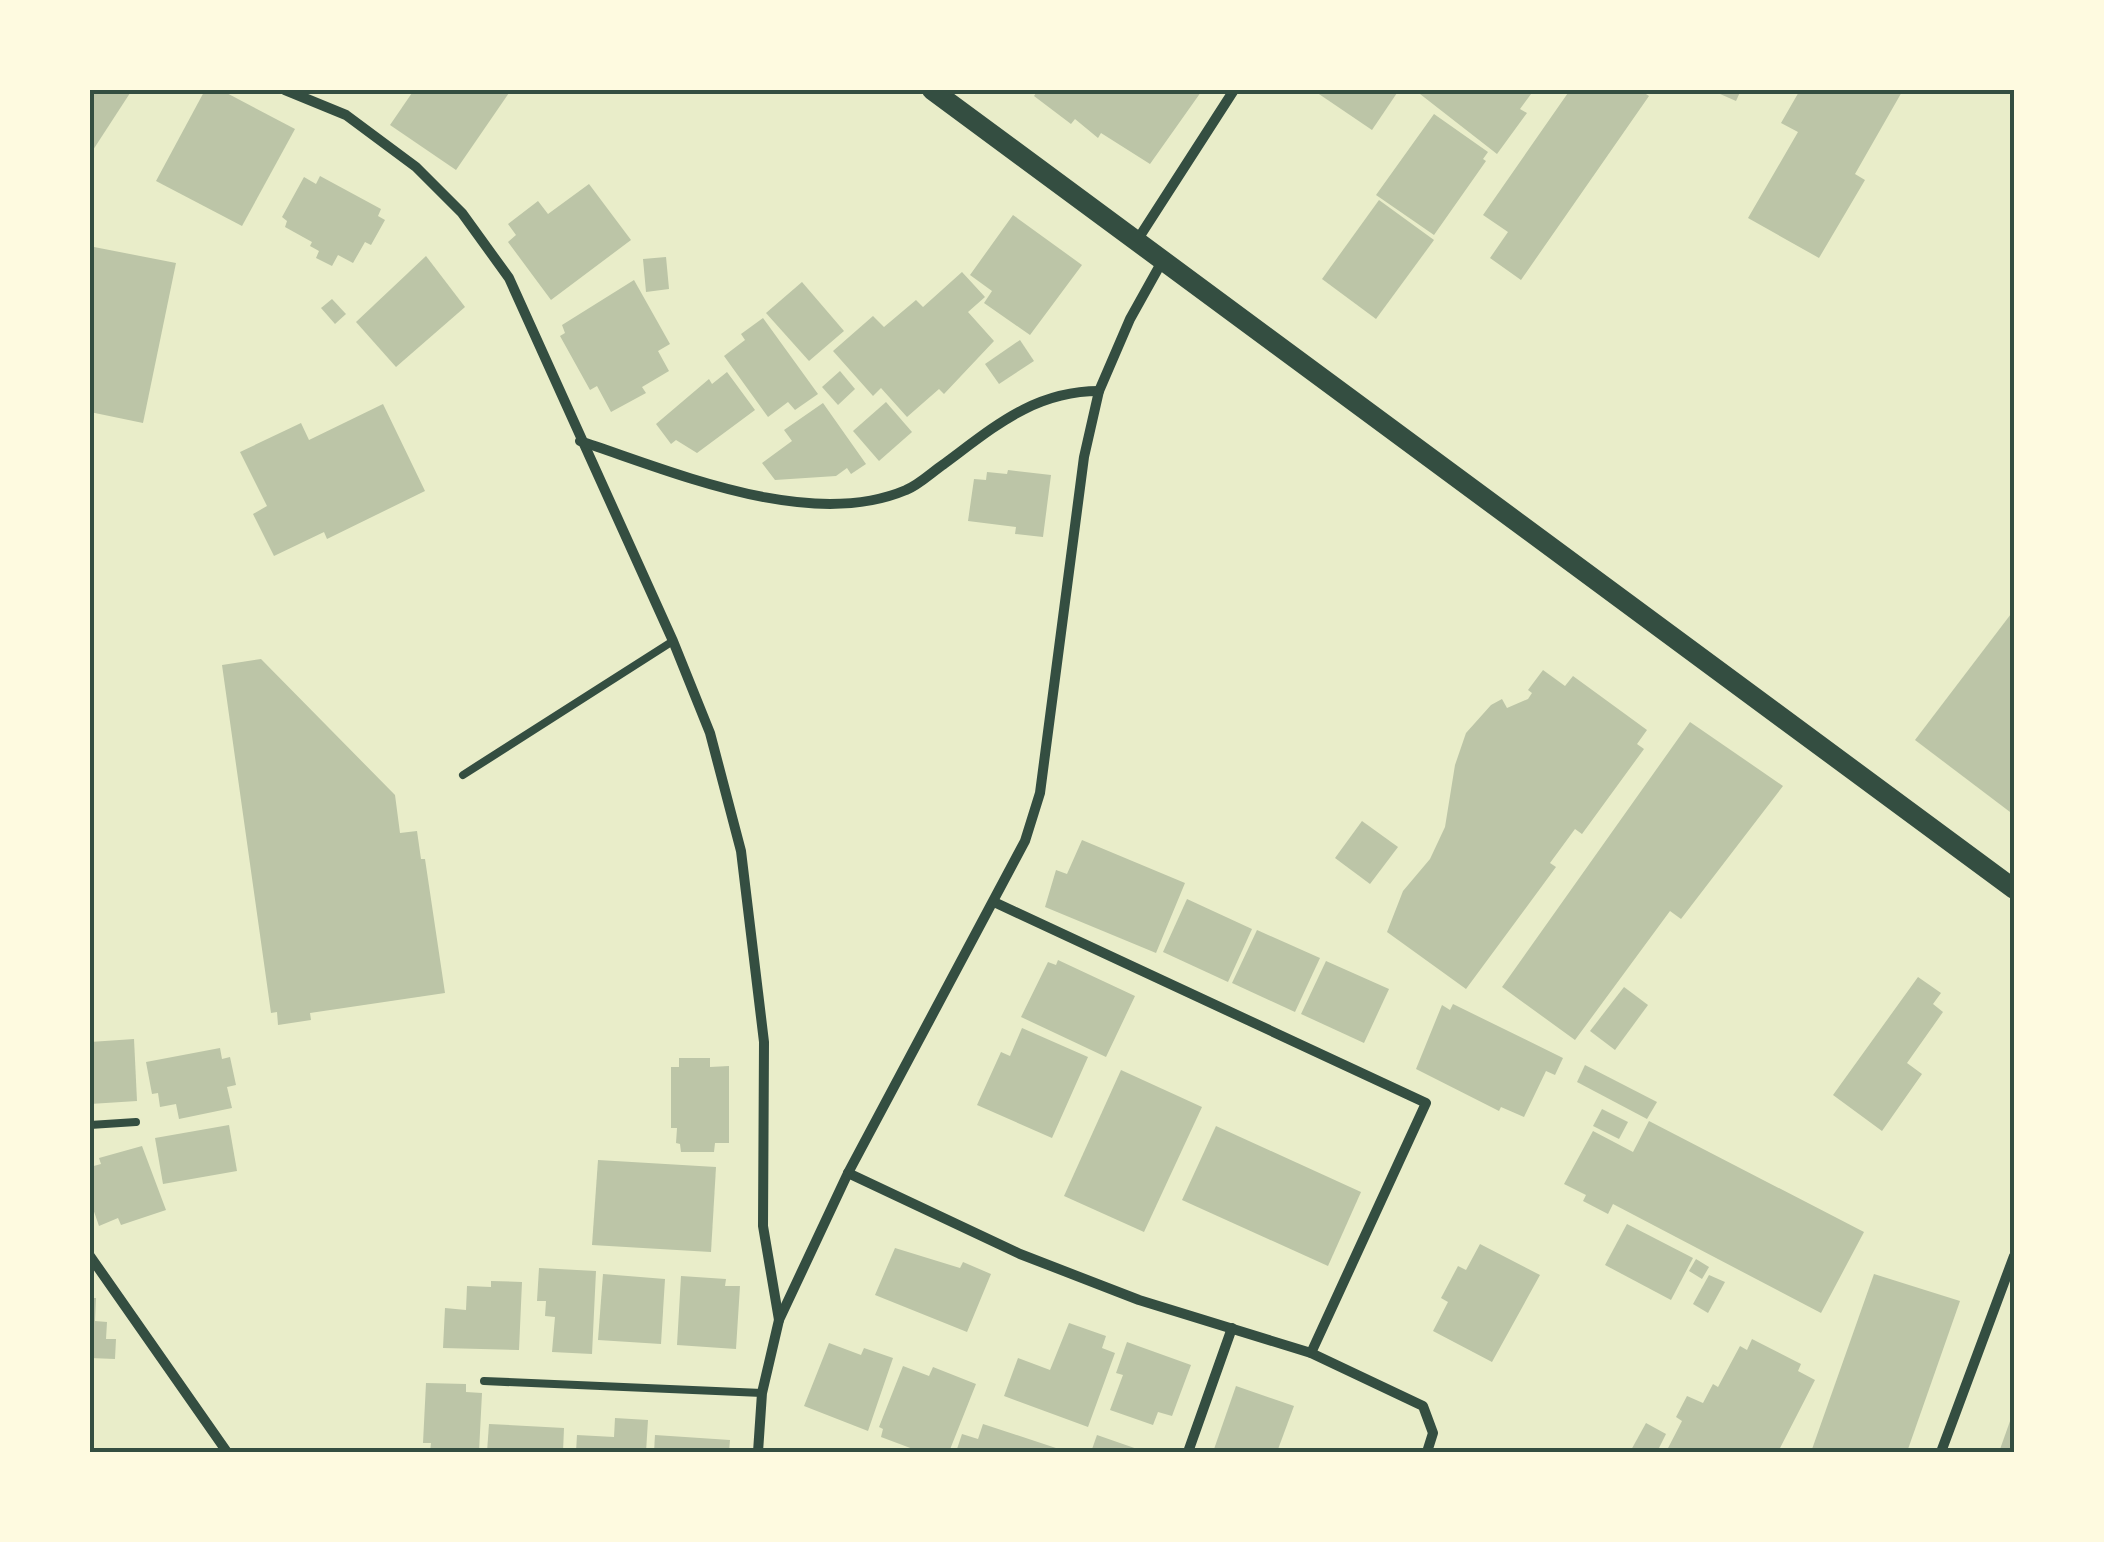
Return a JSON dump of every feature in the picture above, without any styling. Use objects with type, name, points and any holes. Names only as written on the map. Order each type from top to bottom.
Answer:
[{"type":"main road","points":[[932,90],[2014,889]]},
{"type":"street","points":[[286,90],[346,115],[416,168],[462,213],[510,278],[673,641],[710,733],[742,851],[764,1042],[763,1226],[778,1320]]},
{"type":"street","points":[[1138,239],[1234,90]]},
{"type":"street","points":[[758,1452],[762,1393],[778,1320],[848,1174],[1024,841],[1040,793],[1084,457],[1099,390],[1130,319],[1164,258]]},
{"type":"street","points":[[580,441],[794,504],[841,503],[907,490],[1025,405],[1066,391],[1099,390]]},
{"type":"street","points":[[994,902],[1426,1103],[1311,1354]]},
{"type":"street","points":[[848,1174],[1020,1254],[1138,1300],[1311,1354],[1423,1406],[1433,1433],[1426,1452]]},
{"type":"street","points":[[90,1256],[227,1452]]},
{"type":"street","points":[[1941,1452],[2014,1256]]},
{"type":"street","points":[[1188,1452],[1232,1328]]},
{"type":"lane","points":[[462,775],[673,641]]},
{"type":"lane","points":[[90,1125],[136,1122]]},
{"type":"lane","points":[[484,1381],[762,1393]]},
{"type":"building","points":[[90,90],[132,90],[93,150],[90,148]]},
{"type":"building","points":[[205,90],[221,90],[295,129],[242,226],[156,181]]},
{"type":"building","points":[[414,90],[511,90],[456,170],[390,125]]},
{"type":"building","points":[[1038,90],[1201,92],[1150,164],[1101,133],[1098,138],[1075,119],[1071,124],[1034,96]]},
{"type":"building","points":[[1313,90],[1399,90],[1372,130]]},
{"type":"building","points":[[1422,90],[1534,90],[1520,109],[1527,113],[1497,154],[1420,94]]},
{"type":"building","points":[[1570,90],[1640,90],[1649,96],[1521,280],[1490,258],[1508,232],[1483,215]]},
{"type":"building","points":[[1711,90],[1741,90],[1736,101]]},
{"type":"building","points":[[1800,90],[1903,90],[1855,174],[1865,180],[1819,258],[1748,218],[1798,132],[1781,123]]},
{"type":"building","points":[[1434,114],[1488,152],[1483,159],[1486,161],[1434,235],[1376,195]]},
{"type":"building","points":[[320,176],[381,209],[378,216],[385,220],[371,245],[365,242],[353,263],[338,255],[332,266],[316,258],[319,251],[310,246],[312,242],[285,227],[287,221],[282,217],[304,177],[316,184]]},
{"type":"building","points":[[589,184],[631,240],[551,300],[508,242],[516,235],[508,224],[538,201],[548,214]]},
{"type":"building","points":[[1379,200],[1434,240],[1376,319],[1322,279]]},
{"type":"building","points":[[1013,215],[1082,265],[1030,335],[984,303],[992,291],[970,275]]},
{"type":"building","points":[[94,247],[176,263],[143,423],[90,412],[90,267]]},
{"type":"building","points":[[426,256],[465,307],[396,367],[356,322]]},
{"type":"building","points":[[666,257],[669,289],[646,292],[643,259]]},
{"type":"building","points":[[962,272],[985,297],[968,312],[994,341],[944,394],[939,389],[907,417],[881,388],[873,396],[833,351],[873,316],[884,327],[916,300],[923,307]]},
{"type":"building","points":[[634,280],[670,344],[658,351],[669,371],[642,387],[646,393],[611,412],[597,386],[590,390],[560,336],[565,333],[562,325]]},
{"type":"building","points":[[802,282],[844,331],[809,361],[766,313]]},
{"type":"building","points":[[332,299],[346,314],[335,324],[321,308]]},
{"type":"building","points":[[763,318],[818,394],[795,410],[788,402],[768,417],[724,356],[745,340],[741,334]]},
{"type":"building","points":[[1020,340],[1034,361],[999,384],[985,364]]},
{"type":"building","points":[[840,371],[855,389],[838,405],[822,387]]},
{"type":"building","points":[[727,372],[755,410],[697,453],[676,440],[671,444],[656,424],[709,379],[712,384]]},
{"type":"building","points":[[886,402],[912,432],[879,461],[853,431]]},
{"type":"building","points":[[823,403],[866,464],[851,474],[847,468],[836,476],[775,480],[762,463],[792,441],[784,430]]},
{"type":"building","points":[[383,404],[425,491],[327,539],[324,532],[274,556],[253,514],[267,506],[240,452],[301,423],[309,440]]},
{"type":"building","points":[[1008,470],[1051,475],[1043,537],[1015,534],[1016,527],[968,521],[974,479],[986,480],[987,472],[1007,474]]},
{"type":"building","points":[[2014,610],[2014,815],[1915,740]]},
{"type":"building","points":[[261,659],[395,795],[400,833],[417,831],[421,859],[425,859],[445,993],[310,1013],[311,1020],[278,1025],[277,1012],[271,1013],[222,665]]},
{"type":"building","points":[[1543,670],[1565,686],[1573,676],[1647,730],[1637,744],[1644,749],[1582,834],[1575,829],[1550,863],[1556,867],[1466,989],[1387,932],[1403,891],[1430,859],[1445,827],[1455,765],[1466,733],[1491,705],[1502,699],[1507,708],[1528,699],[1532,693],[1528,690]]},
{"type":"building","points":[[1690,722],[1783,786],[1681,919],[1670,911],[1575,1040],[1502,987]]},
{"type":"building","points":[[1362,821],[1398,847],[1370,884],[1335,858]]},
{"type":"building","points":[[1082,840],[1185,883],[1156,953],[1045,907],[1056,870],[1067,874]]},
{"type":"building","points":[[1187,899],[1252,929],[1228,982],[1163,952]]},
{"type":"building","points":[[1257,930],[1320,958],[1295,1012],[1232,983]]},
{"type":"building","points":[[1058,960],[1135,996],[1106,1057],[1021,1017],[1048,962],[1056,965]]},
{"type":"building","points":[[1326,961],[1389,989],[1364,1043],[1301,1014]]},
{"type":"building","points":[[1918,977],[1941,993],[1933,1004],[1943,1012],[1907,1063],[1922,1074],[1882,1131],[1833,1095]]},
{"type":"building","points":[[1624,987],[1648,1005],[1615,1050],[1590,1031]]},
{"type":"building","points":[[1453,1004],[1563,1058],[1555,1075],[1546,1071],[1524,1117],[1501,1107],[1499,1111],[1416,1069],[1442,1005],[1450,1010]]},
{"type":"building","points":[[1022,1028],[1088,1057],[1052,1138],[977,1105],[1001,1052],[1010,1056]]},
{"type":"building","points":[[134,1039],[137,1101],[90,1104],[90,1042]]},
{"type":"building","points":[[220,1048],[222,1059],[230,1057],[236,1085],[227,1087],[232,1108],[179,1119],[176,1104],[160,1107],[158,1093],[152,1094],[146,1062]]},
{"type":"building","points":[[679,1058],[710,1058],[710,1067],[729,1066],[729,1143],[715,1143],[714,1152],[681,1152],[680,1144],[676,1143],[677,1128],[671,1128],[671,1067],[679,1067]]},
{"type":"building","points":[[1585,1065],[1657,1102],[1647,1119],[1577,1082]]},
{"type":"building","points":[[1121,1070],[1202,1107],[1144,1232],[1064,1196]]},
{"type":"building","points":[[1602,1109],[1628,1122],[1619,1139],[1593,1126]]},
{"type":"building","points":[[1649,1121],[1864,1232],[1821,1313],[1613,1204],[1608,1214],[1583,1201],[1586,1195],[1564,1184],[1593,1131],[1633,1152]]},
{"type":"building","points":[[229,1125],[237,1171],[163,1184],[155,1138]]},
{"type":"building","points":[[1216,1126],[1361,1192],[1328,1266],[1182,1200]]},
{"type":"building","points":[[142,1146],[166,1210],[121,1225],[118,1218],[99,1226],[90,1200],[90,1167],[101,1164],[99,1158]]},
{"type":"building","points":[[598,1160],[716,1167],[711,1252],[592,1245]]},
{"type":"building","points":[[1627,1224],[1693,1258],[1671,1300],[1605,1265]]},
{"type":"building","points":[[1480,1244],[1540,1275],[1492,1362],[1433,1331],[1448,1302],[1441,1298],[1458,1266],[1466,1270]]},
{"type":"building","points":[[895,1248],[960,1268],[963,1262],[991,1274],[967,1332],[875,1295]]},
{"type":"building","points":[[1696,1259],[1709,1267],[1702,1279],[1689,1271]]},
{"type":"building","points":[[539,1268],[596,1271],[592,1354],[552,1352],[555,1317],[545,1316],[546,1301],[537,1301]]},
{"type":"building","points":[[603,1274],[665,1279],[661,1344],[598,1340]]},
{"type":"building","points":[[1874,1274],[1960,1301],[1907,1452],[1811,1452]]},
{"type":"building","points":[[1709,1275],[1725,1282],[1708,1313],[1693,1304]]},
{"type":"building","points":[[681,1276],[726,1279],[725,1286],[740,1286],[736,1349],[677,1345]]},
{"type":"building","points":[[491,1281],[522,1282],[519,1350],[443,1348],[445,1308],[466,1310],[467,1286],[491,1287]]},
{"type":"building","points":[[90,1298],[96,1298],[95,1321],[107,1322],[106,1339],[116,1339],[115,1359],[90,1358]]},
{"type":"building","points":[[1069,1323],[1106,1336],[1102,1348],[1115,1353],[1088,1427],[1004,1396],[1018,1358],[1050,1370]]},
{"type":"building","points":[[1752,1339],[1801,1364],[1798,1371],[1815,1380],[1778,1452],[1666,1452],[1682,1421],[1676,1417],[1687,1396],[1703,1403],[1713,1384],[1718,1387],[1740,1346],[1747,1350]]},
{"type":"building","points":[[1127,1342],[1191,1365],[1172,1416],[1158,1412],[1153,1425],[1110,1410],[1123,1375],[1116,1373]]},
{"type":"building","points":[[829,1343],[861,1355],[864,1348],[893,1358],[868,1431],[804,1406]]},
{"type":"building","points":[[903,1366],[929,1376],[933,1367],[976,1384],[949,1452],[921,1452],[881,1437],[883,1429],[879,1427]]},
{"type":"building","points":[[426,1383],[466,1384],[466,1392],[482,1393],[479,1452],[430,1452],[431,1443],[423,1443]]},
{"type":"building","points":[[1236,1386],[1294,1406],[1277,1452],[1213,1452]]},
{"type":"building","points":[[2014,1410],[2014,1452],[1999,1452]]},
{"type":"building","points":[[615,1418],[648,1420],[646,1452],[576,1452],[577,1435],[614,1437]]},
{"type":"building","points":[[1646,1423],[1666,1434],[1657,1452],[1630,1452]]},
{"type":"building","points":[[489,1424],[564,1428],[563,1452],[487,1452]]},
{"type":"building","points":[[983,1424],[1065,1452],[956,1452],[962,1434],[978,1439]]},
{"type":"building","points":[[655,1435],[730,1440],[729,1452],[654,1452]]},
{"type":"building","points":[[1097,1435],[1143,1451],[1143,1452],[1091,1452]]}]
